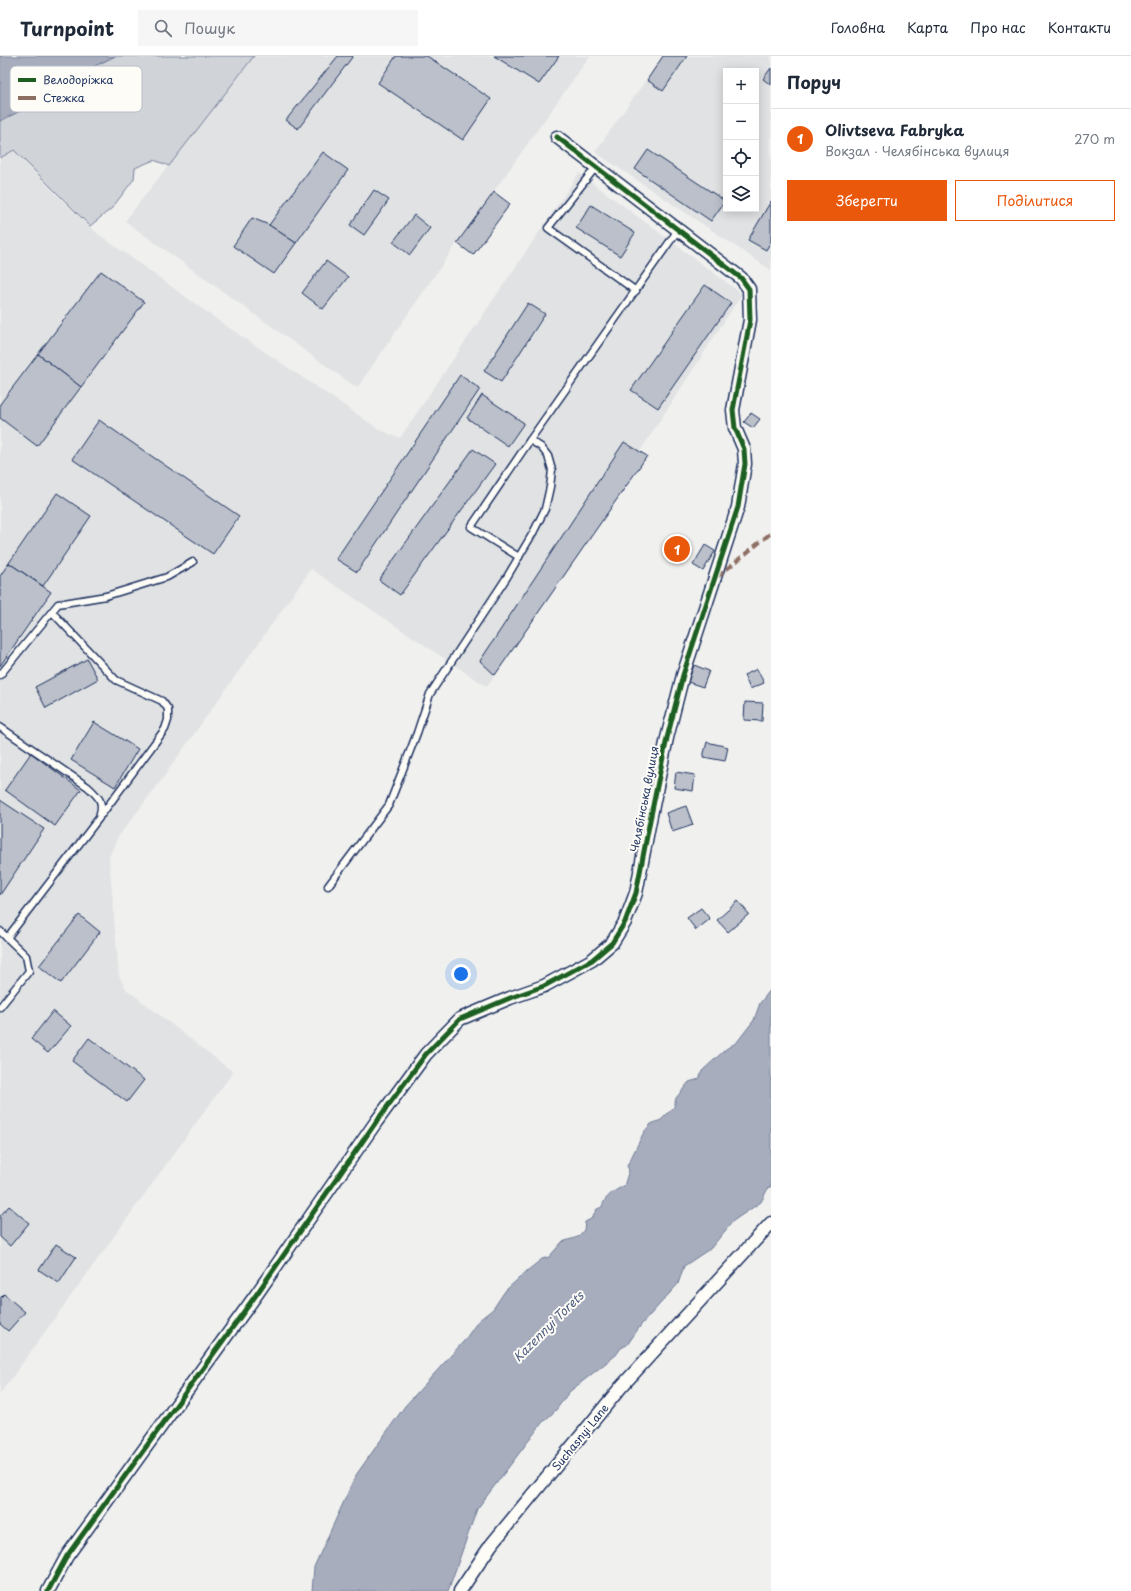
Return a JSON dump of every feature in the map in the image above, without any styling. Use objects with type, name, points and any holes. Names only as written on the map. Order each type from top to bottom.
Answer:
[{"type":"street","name":"Челябінська вулиця","points":[[48,1591],[67,1556],[256,1295],[376,1122],[426,1054],[460,1019],[510,998],[544,986],[592,960],[612,943],[625,922],[636,893],[662,760],[683,676],[738,507],[744,470],[744,449],[735,428],[733,410],[750,320],[749,289],[741,278],[557,137]]},
{"type":"street","name":"Suchasnyi Lane","points":[[460,1591],[491,1545],[621,1387],[771,1223]]},
{"type":"lane","points":[[596,167],[548,228],[636,291]]},
{"type":"lane","points":[[519,557],[470,527],[678,230]]},
{"type":"lane","points":[[328,886],[389,805],[417,733],[430,694],[519,557],[545,509],[552,470],[548,456],[541,447],[530,440]]},
{"type":"lane","points":[[0,675],[58,604],[106,596],[167,577],[193,562]]},
{"type":"lane","points":[[7,938],[100,818],[165,729],[168,720],[168,709],[162,701],[116,680],[52,612]]},
{"type":"lane","points":[[0,727],[88,787],[98,796],[103,807],[100,818]]},
{"type":"lane","points":[[0,932],[26,956],[29,971],[0,1007]]},
{"type":"shaded area","points":[[115,56],[254,56],[169,166],[154,160],[135,168],[134,179],[112,208],[90,226],[14,150],[0,158],[0,121],[18,112],[142,112],[142,66],[95,66]]},
{"type":"shaded area","points":[[254,56],[590,56],[457,243],[357,388],[125,221]]},
{"type":"shaded area","points":[[663,56],[771,56],[771,270],[595,152]]},
{"type":"shaded area","points":[[14,150],[62,200],[97,233],[219,321],[380,430],[400,438],[579,173],[742,294],[487,687],[311,569],[160,782],[118,837],[109,857],[119,976],[126,989],[233,1072],[0,1394],[0,158]]},
{"type":"water","points":[[0,56],[115,56],[95,66],[10,66],[10,112],[18,112],[0,121]]},
{"type":"water","name":"Kazennyi Torets","points":[[771,989],[771,1186],[767,1190],[761,1202],[733,1221],[711,1248],[684,1266],[678,1284],[641,1325],[627,1345],[621,1348],[616,1355],[569,1392],[556,1410],[542,1423],[477,1509],[448,1591],[312,1591],[314,1567],[356,1475],[405,1406],[464,1341],[478,1321],[493,1309],[505,1291],[542,1259],[549,1257],[562,1242],[578,1237],[584,1230],[585,1222],[591,1219],[597,1209],[602,1207],[607,1197],[624,1186],[629,1170],[627,1166],[644,1132],[651,1124],[661,1120],[674,1107],[676,1098],[689,1082],[699,1079],[702,1071],[726,1049],[737,1042],[754,1020],[760,1003]]},
{"type":"building","points":[[338,56],[353,56],[298,129],[286,120]]},
{"type":"building","points":[[396,56],[427,56],[491,99],[463,140],[378,83]]},
{"type":"building","points":[[494,56],[559,56],[539,84]]},
{"type":"building","points":[[663,56],[687,56],[663,91],[647,80]]},
{"type":"building","points":[[771,68],[771,85],[763,79]]},
{"type":"building","points":[[648,150],[723,200],[723,204],[711,221],[635,169]]},
{"type":"building","points":[[323,152],[348,170],[296,243],[269,225]]},
{"type":"building","points":[[374,190],[389,200],[364,235],[350,225]]},
{"type":"building","points":[[494,192],[510,204],[473,255],[457,243]]},
{"type":"building","points":[[771,201],[771,241],[766,250],[748,240]]},
{"type":"building","points":[[591,205],[635,233],[620,256],[576,228]]},
{"type":"building","points":[[414,215],[430,228],[410,255],[393,242]]},
{"type":"building","points":[[252,218],[269,225],[296,243],[274,274],[233,246]]},
{"type":"building","points":[[326,261],[348,277],[323,309],[302,293]]},
{"type":"building","points":[[101,271],[144,302],[81,387],[38,354]]},
{"type":"building","points":[[705,285],[731,303],[658,408],[631,390]]},
{"type":"building","points":[[528,303],[545,314],[501,382],[484,371]]},
{"type":"building","points":[[38,354],[81,387],[37,446],[0,418],[0,404]]},
{"type":"building","points":[[460,375],[480,389],[357,572],[336,559]]},
{"type":"building","points":[[482,395],[524,423],[508,446],[467,418]]},
{"type":"building","points":[[751,413],[760,419],[753,428],[744,422]]},
{"type":"building","points":[[99,420],[239,516],[213,554],[72,459]]},
{"type":"building","points":[[624,442],[647,456],[495,675],[480,661]]},
{"type":"building","points":[[473,449],[495,464],[400,595],[379,580]]},
{"type":"building","points":[[57,493],[91,516],[43,586],[9,563]]},
{"type":"building","points":[[705,545],[715,551],[703,571],[693,565]]},
{"type":"building","points":[[9,563],[51,592],[0,666],[0,576]]},
{"type":"building","points":[[87,659],[98,679],[46,708],[35,687]]},
{"type":"building","points":[[694,665],[709,671],[703,687],[688,682]]},
{"type":"building","points":[[757,669],[764,683],[750,689],[744,675]]},
{"type":"building","points":[[745,702],[763,703],[762,721],[744,720]]},
{"type":"building","points":[[94,722],[138,749],[115,787],[71,760]]},
{"type":"building","points":[[707,742],[728,747],[725,761],[703,757]]},
{"type":"building","points":[[31,753],[81,790],[55,826],[5,790]]},
{"type":"building","points":[[676,772],[695,775],[693,791],[674,788]]},
{"type":"building","points":[[0,800],[44,829],[0,895]]},
{"type":"building","points":[[686,806],[693,825],[672,832],[666,813]]},
{"type":"building","points":[[738,901],[749,914],[728,932],[717,920]]},
{"type":"building","points":[[701,908],[710,919],[696,930],[687,918]]},
{"type":"building","points":[[79,915],[100,932],[61,983],[39,966]]},
{"type":"building","points":[[53,1011],[71,1026],[48,1053],[31,1039]]},
{"type":"building","points":[[89,1038],[144,1080],[127,1102],[72,1061]]},
{"type":"building","points":[[9,1206],[29,1223],[10,1246],[0,1237],[0,1216]]},
{"type":"building","points":[[56,1244],[76,1257],[59,1283],[39,1270]]},
{"type":"building","points":[[4,1294],[25,1312],[8,1331],[0,1324],[0,1298]]},
{"type":"marked path","points":[[717,577],[771,533]]},
{"type":"cycle path","points":[[48,1591],[67,1556],[256,1295],[376,1122],[426,1054],[460,1019],[510,998],[544,986],[592,960],[612,943],[625,922],[636,893],[667,738],[683,675],[738,507],[745,464],[744,449],[735,428],[733,410],[750,320],[749,289],[741,278],[557,137]]},
{"type":"place","name":"Olivtseva Fabryka","points":[[677,549]]}]
